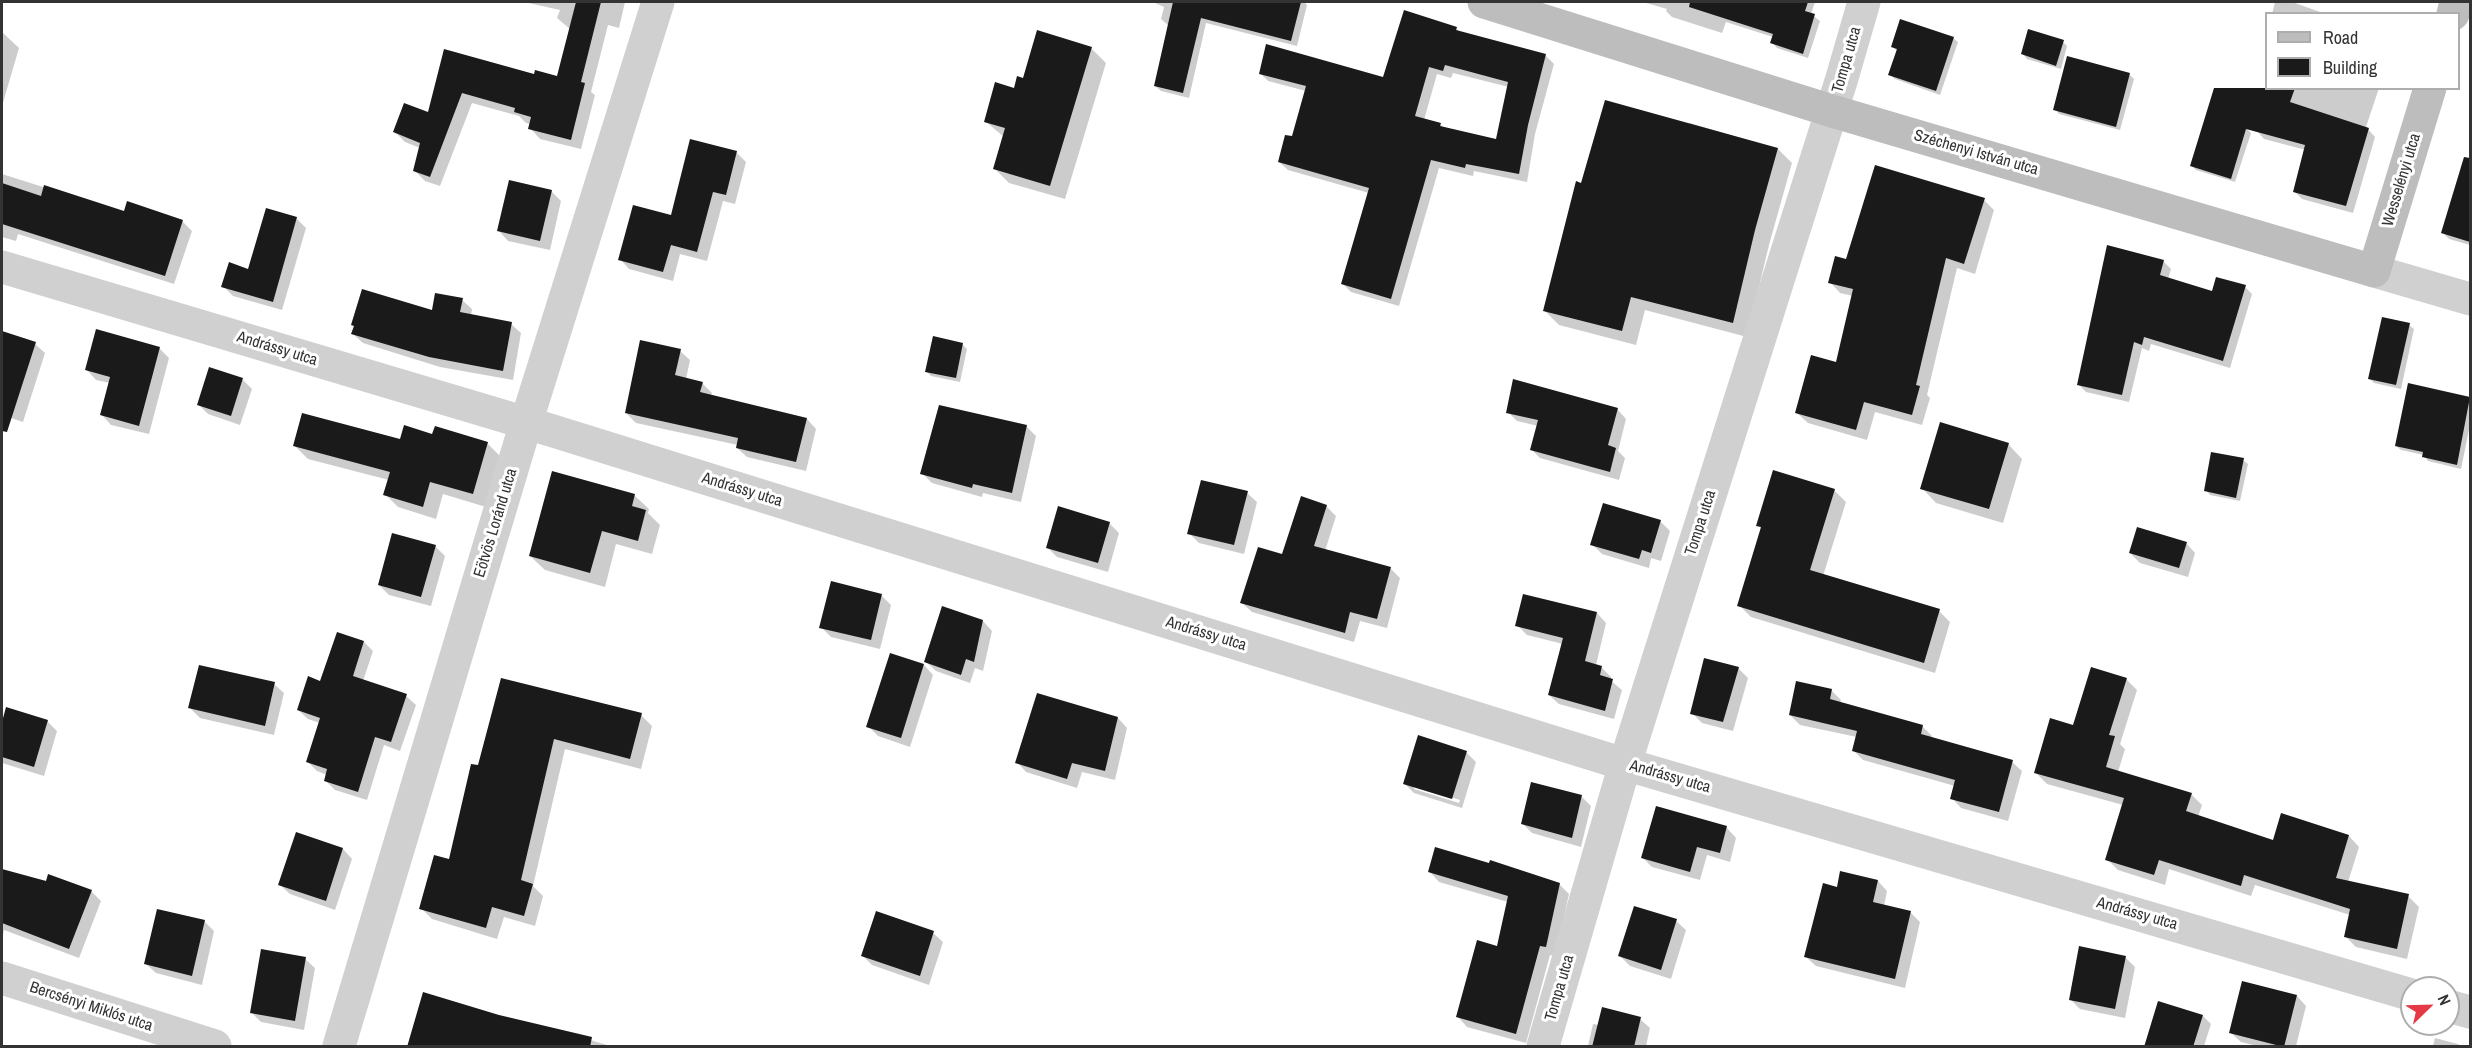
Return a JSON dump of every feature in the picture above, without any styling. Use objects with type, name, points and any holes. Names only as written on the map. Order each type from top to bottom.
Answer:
[{"type":"street","name":"Eötvös Loránd utca","points":[[339,1047],[526,423],[658,2]]},
{"type":"street","name":"Széchenyi István utca","points":[[1484,2],[1832,111],[2470,299]]},
{"type":"street","name":"Tompa utca","points":[[1543,1047],[1625,764],[1832,111],[1864,2]]},
{"type":"street","name":"Wesselényi utca","points":[[2374,271],[2429,90]]},
{"type":"street","name":"Andrássy utca","points":[[2,267],[526,423],[1625,764],[2400,991]]},
{"type":"street","name":"Bercsényi Miklós utca","points":[[2,978],[215,1047]]},
{"type":"building","points":[[576,2],[601,2],[581,82],[585,83],[571,140],[528,129],[531,117],[514,112],[515,108],[462,93],[430,177],[413,171],[420,143],[393,132],[404,103],[428,112],[444,49],[534,74],[535,70],[557,76]]},
{"type":"building","points":[[1173,2],[1301,2],[1291,41],[1201,18],[1183,93],[1154,86]]},
{"type":"building","points":[[1690,2],[1808,2],[1805,11],[1815,14],[1803,54],[1770,43],[1773,34],[1689,7]]},
{"type":"building","points":[[1404,10],[1457,27],[1456,30],[1546,54],[1528,125],[1519,174],[1466,164],[1465,168],[1431,160],[1391,299],[1341,284],[1369,188],[1278,162],[1285,135],[1292,136],[1306,86],[1259,74],[1266,44],[1383,77]],"holes":[[[1445,65],[1508,82],[1496,139],[1440,126],[1441,123],[1415,116],[1429,67],[1443,71]]]},
{"type":"building","points":[[1900,19],[1954,37],[1936,91],[1888,75],[1897,49],[1891,47]]},
{"type":"building","points":[[2028,29],[2064,40],[2056,66],[2021,54]]},
{"type":"building","points":[[1037,30],[1092,47],[1050,186],[993,169],[1005,128],[984,122],[995,82],[1014,88],[1017,76],[1023,78]]},
{"type":"building","points":[[2067,56],[2130,73],[2116,127],[2053,110]]},
{"type":"building","points":[[2214,88],[2294,90],[2290,102],[2369,128],[2346,206],[2293,192],[2305,145],[2246,129],[2231,179],[2190,166]]},
{"type":"building","points":[[1605,100],[1778,148],[1755,230],[1733,323],[1631,297],[1622,331],[1543,311],[1576,181],[1581,183]]},
{"type":"building","points":[[690,139],[737,151],[726,195],[713,192],[697,252],[671,245],[663,272],[618,260],[633,205],[671,215]]},
{"type":"building","points":[[2464,157],[2470,158],[2470,242],[2441,233]]},
{"type":"building","points":[[1875,165],[1985,198],[1964,264],[1946,258],[1916,385],[1920,386],[1912,415],[1864,402],[1856,430],[1795,413],[1811,355],[1836,362],[1853,289],[1828,283],[1835,256],[1846,259]]},
{"type":"building","points":[[509,180],[552,190],[540,241],[497,231]]},
{"type":"building","points":[[2,183],[41,196],[44,185],[124,211],[127,201],[183,220],[165,276],[2,224]]},
{"type":"building","points":[[266,208],[297,217],[273,302],[221,287],[229,262],[248,269]]},
{"type":"building","points":[[2107,245],[2164,260],[2160,275],[2212,291],[2216,277],[2246,285],[2223,361],[2144,337],[2142,345],[2134,342],[2122,395],[2077,385]]},
{"type":"building","points":[[362,289],[432,310],[435,293],[463,298],[460,312],[512,322],[503,371],[429,357],[351,334],[354,326],[351,325]]},
{"type":"building","points":[[2382,317],[2410,323],[2396,385],[2368,379]]},
{"type":"building","points":[[96,329],[160,347],[139,426],[100,415],[110,377],[85,370]]},
{"type":"building","points":[[2,331],[36,342],[7,432],[2,431]]},
{"type":"building","points":[[933,336],[963,343],[956,378],[925,372]]},
{"type":"building","points":[[640,340],[681,349],[675,375],[703,382],[700,392],[807,418],[796,462],[736,448],[738,438],[625,413]]},
{"type":"building","points":[[209,367],[243,378],[231,416],[197,405]]},
{"type":"building","points":[[1513,379],[1618,408],[1608,445],[1616,448],[1610,472],[1530,450],[1538,420],[1506,413]]},
{"type":"building","points":[[2408,383],[2470,397],[2457,465],[2422,457],[2423,452],[2395,446]]},
{"type":"building","points":[[939,405],[1027,425],[1012,493],[973,484],[972,488],[920,474]]},
{"type":"building","points":[[302,413],[400,439],[404,425],[432,434],[435,426],[488,442],[473,494],[430,482],[423,507],[383,495],[390,472],[293,446]]},
{"type":"building","points":[[1940,422],[2009,443],[1989,509],[1920,489]]},
{"type":"building","points":[[2211,452],[2244,458],[2236,498],[2204,491]]},
{"type":"building","points":[[1773,470],[1835,489],[1810,570],[1940,609],[1924,663],[1737,606],[1761,527],[1756,526]]},
{"type":"building","points":[[552,471],[635,494],[632,506],[646,510],[638,541],[602,531],[590,573],[529,556]]},
{"type":"building","points":[[1201,480],[1248,491],[1234,545],[1187,534]]},
{"type":"building","points":[[1301,496],[1327,505],[1314,546],[1391,567],[1377,619],[1350,612],[1345,633],[1240,603],[1258,547],[1282,554]]},
{"type":"building","points":[[1603,503],[1661,520],[1651,553],[1642,550],[1639,559],[1590,545]]},
{"type":"building","points":[[1058,506],[1110,522],[1098,563],[1046,548]]},
{"type":"building","points":[[2137,527],[2187,542],[2179,568],[2129,553]]},
{"type":"building","points":[[392,533],[436,545],[421,597],[378,585]]},
{"type":"building","points":[[831,581],[882,594],[871,640],[819,628]]},
{"type":"building","points":[[1523,594],[1597,612],[1585,661],[1602,666],[1600,675],[1613,679],[1605,711],[1548,695],[1563,638],[1515,626]]},
{"type":"building","points":[[942,606],[983,620],[974,662],[966,659],[961,675],[924,662]]},
{"type":"building","points":[[337,632],[364,641],[353,676],[407,694],[391,742],[375,737],[358,792],[324,781],[327,769],[306,762],[320,718],[297,710],[308,676],[320,681]]},
{"type":"building","points":[[890,653],[924,664],[901,738],[866,727]]},
{"type":"building","points":[[1704,658],[1739,667],[1723,722],[1690,714]]},
{"type":"building","points":[[199,665],[275,682],[265,726],[188,708]]},
{"type":"building","points":[[2091,667],[2127,678],[2109,735],[2115,736],[2106,767],[2192,793],[2186,811],[2273,840],[2281,813],[2349,835],[2336,878],[2409,894],[2397,949],[2344,937],[2350,909],[2244,875],[2241,886],[2159,860],[2154,875],[2105,860],[2124,798],[2034,773],[2050,718],[2073,725]]},
{"type":"building","points":[[501,678],[642,713],[630,759],[554,739],[521,880],[533,884],[524,916],[492,907],[486,928],[419,909],[434,855],[449,859],[471,764],[478,765]]},
{"type":"building","points":[[1796,681],[1832,689],[1830,699],[1923,725],[1921,734],[2013,760],[1999,812],[1950,799],[1955,780],[1852,751],[1857,731],[1789,715]]},
{"type":"building","points":[[1037,693],[1118,717],[1105,771],[1072,763],[1067,779],[1015,763]]},
{"type":"building","points":[[6,707],[48,720],[34,767],[2,757],[2,722]]},
{"type":"building","points":[[1418,735],[1467,751],[1452,799],[1403,784]]},
{"type":"building","points":[[1531,782],[1582,795],[1572,838],[1521,824]]},
{"type":"building","points":[[1656,806],[1727,826],[1720,853],[1697,847],[1690,872],[1641,858]]},
{"type":"building","points":[[296,832],[343,848],[326,901],[278,885]]},
{"type":"building","points":[[1435,847],[1489,863],[1490,860],[1560,883],[1546,947],[1540,946],[1516,1034],[1456,1017],[1477,940],[1497,946],[1508,896],[1428,872]]},
{"type":"building","points":[[2,869],[46,881],[48,874],[92,890],[69,949],[2,923]]},
{"type":"building","points":[[1840,871],[1878,880],[1873,902],[1911,911],[1895,979],[1804,957],[1823,883],[1837,887]]},
{"type":"building","points":[[1634,906],[1677,919],[1661,970],[1618,956]]},
{"type":"building","points":[[157,909],[205,920],[192,976],[144,964]]},
{"type":"building","points":[[876,911],[934,931],[920,976],[861,956]]},
{"type":"building","points":[[2079,946],[2126,956],[2115,1009],[2069,1000]]},
{"type":"building","points":[[261,949],[306,957],[295,1021],[250,1013]]},
{"type":"building","points":[[2242,981],[2297,995],[2284,1047],[2229,1033]]},
{"type":"building","points":[[423,992],[499,1015],[592,1037],[590,1047],[407,1047]]},
{"type":"building","points":[[2158,1001],[2203,1015],[2193,1047],[2144,1047]]},
{"type":"building","points":[[1602,1007],[1641,1017],[1634,1047],[1592,1047]]}]
